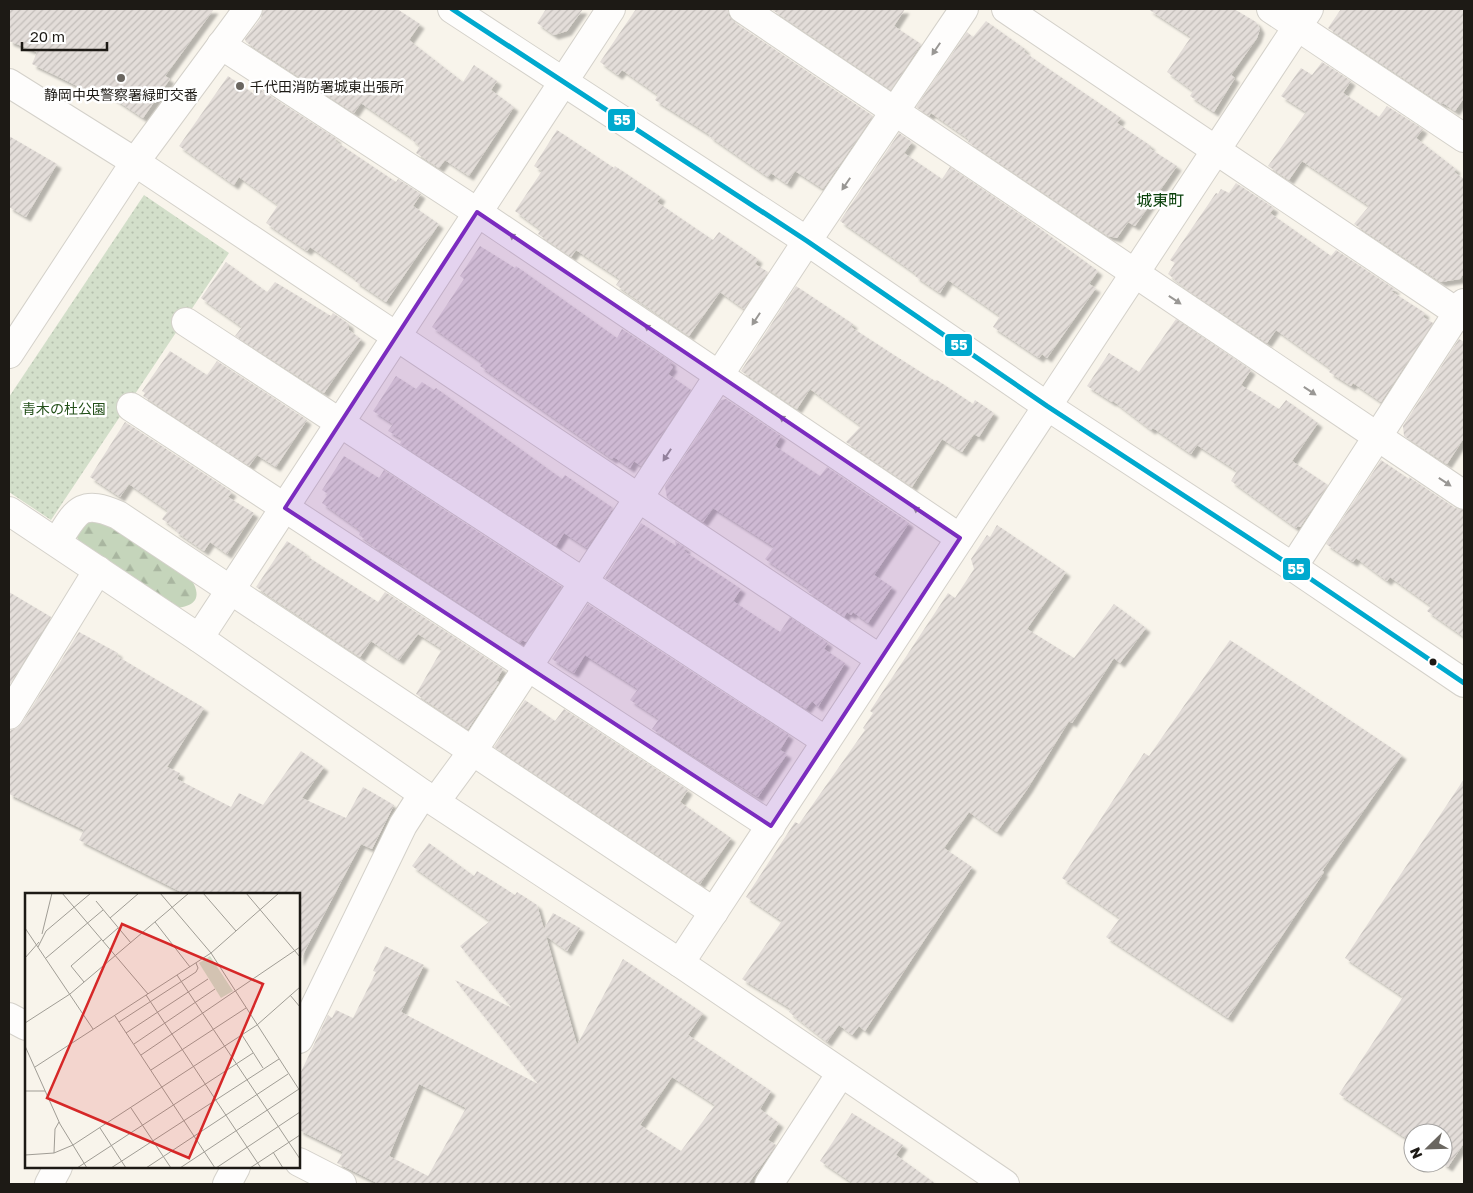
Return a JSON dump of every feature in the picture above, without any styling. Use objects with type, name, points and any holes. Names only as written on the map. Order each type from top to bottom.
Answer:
[{"type":"street","points":[[9,354],[135,162],[248,9]]},
{"type":"street","points":[[452,9],[807,242],[1046,406],[1293,567],[1464,683]]},
{"type":"street","points":[[199,638],[610,9]]},
{"type":"street","points":[[743,9],[1464,495]]},
{"type":"street","points":[[300,1037],[403,825],[472,752],[807,242],[964,9]]},
{"type":"street","points":[[1006,9],[1216,150],[1462,311],[1293,567]]},
{"type":"street","points":[[1271,9],[1304,18],[1464,138]]},
{"type":"street","points":[[680,963],[1304,18]]},
{"type":"street","points":[[221,45],[476,212],[960,538]]},
{"type":"street","points":[[9,83],[135,162],[397,335],[880,659]]},
{"type":"street","points":[[186,322],[826,741]]},
{"type":"street","points":[[131,407],[770,826]]},
{"type":"street","points":[[57,542],[76,513],[87,507],[102,508],[118,515],[714,912]]},
{"type":"street","points":[[9,510],[199,638],[430,798],[680,963],[1005,1184]]},
{"type":"street","points":[[9,715],[98,570]]},
{"type":"street","points":[[9,1017],[25,1025]]},
{"type":"street","points":[[769,1184],[841,1074]]},
{"type":"street","points":[[300,1163],[342,1184]]},
{"type":"street","points":[[49,1184],[57,1168]]},
{"type":"street","points":[[226,1184],[235,1168]]},
{"type":"highlighted area","points":[[477,212],[960,538],[771,826],[285,508]]},
{"type":"green space","name":"青木の杜公園","points":[[144,195],[229,253],[51,520],[9,492],[9,397]]},
{"type":"green space","points":[[95,516],[191,579],[197,594],[194,602],[185,607],[178,608],[80,544],[76,535],[78,524]]},
{"type":"building","points":[[9,9],[214,9],[165,76],[170,79],[143,118],[101,90],[98,96],[32,64],[37,52],[9,41]]},
{"type":"building","points":[[263,9],[397,9],[420,24],[409,40],[463,82],[474,65],[497,81],[491,90],[514,107],[469,176],[445,160],[439,168],[416,153],[420,146],[412,138],[361,103],[354,113],[246,42],[245,39],[261,18]]},
{"type":"building","points":[[546,9],[583,9],[567,31],[554,35],[537,23]]},
{"type":"building","points":[[636,9],[728,9],[729,16],[734,22],[873,116],[823,189],[795,171],[787,184],[771,173],[768,177],[710,135],[655,100],[658,95],[622,70],[618,75],[600,62]]},
{"type":"building","points":[[771,9],[905,9],[894,26],[921,44],[891,90]]},
{"type":"building","points":[[1148,9],[1234,9],[1256,22],[1260,29],[1257,38],[1231,75],[1235,78],[1214,112],[1190,96],[1193,91],[1167,72],[1191,37]]},
{"type":"building","points":[[1341,9],[1464,9],[1464,98],[1455,111],[1328,28]]},
{"type":"building","points":[[986,21],[1025,49],[1024,52],[1121,118],[1117,123],[1151,146],[1149,148],[1177,166],[1135,226],[1128,222],[1117,238],[1108,236],[968,142],[967,138],[931,113],[929,116],[916,107],[967,32],[973,37]]},
{"type":"building","points":[[1322,62],[1351,81],[1343,93],[1379,117],[1387,106],[1423,129],[1416,138],[1456,169],[1454,172],[1464,179],[1464,273],[1460,279],[1441,282],[1354,224],[1369,206],[1302,161],[1289,180],[1268,166],[1306,112],[1281,96],[1301,68],[1312,75]]},
{"type":"building","points":[[228,76],[254,94],[252,84],[337,139],[335,141],[396,182],[398,179],[421,194],[413,206],[439,224],[386,302],[310,247],[307,251],[266,223],[278,205],[239,177],[234,185],[179,146]]},
{"type":"building","points":[[557,130],[661,197],[657,202],[713,240],[719,232],[758,259],[755,264],[768,272],[744,309],[720,292],[689,336],[616,285],[620,279],[576,250],[571,257],[538,234],[541,230],[515,211],[542,171],[534,166]]},
{"type":"building","points":[[899,133],[912,142],[904,153],[942,179],[950,167],[1031,222],[1098,271],[1089,284],[1096,288],[1047,358],[1042,354],[1039,358],[993,327],[1000,316],[948,280],[940,293],[840,221]]},
{"type":"building","points":[[9,136],[57,164],[26,217],[9,207]]},
{"type":"building","points":[[1236,183],[1274,208],[1270,213],[1331,256],[1336,250],[1396,290],[1391,291],[1425,313],[1423,317],[1433,323],[1381,402],[1353,383],[1351,386],[1329,372],[1331,369],[1276,330],[1267,343],[1193,294],[1168,274],[1175,263],[1170,260],[1216,193],[1218,194],[1221,189],[1229,193]]},
{"type":"building","points":[[480,246],[515,268],[516,266],[617,338],[622,329],[672,362],[670,365],[673,367],[668,374],[691,390],[641,466],[634,461],[630,468],[614,457],[612,459],[480,366],[483,363],[432,327],[464,279],[460,276]]},
{"type":"building","points":[[226,262],[267,292],[275,282],[331,316],[333,313],[349,324],[349,330],[361,339],[324,393],[235,336],[242,327],[201,298]]},
{"type":"building","points":[[796,286],[853,324],[851,327],[894,355],[973,404],[975,400],[994,413],[979,437],[974,434],[962,452],[942,439],[912,487],[846,442],[861,426],[810,389],[797,409],[741,371]]},
{"type":"building","points":[[1176,319],[1251,370],[1241,385],[1279,409],[1286,400],[1318,423],[1292,461],[1328,485],[1300,527],[1296,528],[1231,481],[1237,471],[1197,445],[1191,454],[1153,428],[1151,430],[1113,401],[1087,386],[1109,353],[1139,372]]},
{"type":"building","points":[[1459,339],[1464,342],[1464,438],[1447,464],[1404,436],[1403,426]]},
{"type":"building","points":[[170,351],[207,375],[217,361],[307,420],[276,467],[257,455],[249,466],[143,396],[145,393],[142,391]]},
{"type":"building","points":[[396,376],[416,389],[422,382],[434,390],[436,388],[562,479],[565,475],[613,508],[587,548],[564,533],[556,546],[400,444],[402,439],[388,431],[393,424],[373,411]]},
{"type":"building","points":[[726,399],[781,436],[775,446],[820,476],[827,467],[909,523],[874,575],[892,587],[868,623],[853,612],[851,615],[847,612],[844,617],[807,591],[809,589],[765,559],[774,547],[713,508],[703,522],[667,498],[665,486],[721,400]]},
{"type":"building","points":[[125,422],[232,492],[228,497],[254,513],[227,554],[210,542],[204,551],[175,531],[176,529],[162,519],[168,511],[129,484],[120,497],[90,477]]},
{"type":"building","points":[[344,456],[379,478],[384,470],[562,587],[526,642],[522,640],[520,643],[404,565],[372,546],[359,535],[361,531],[322,503],[328,494],[322,490]]},
{"type":"building","points":[[1381,460],[1455,508],[1464,510],[1464,637],[1427,611],[1431,606],[1390,577],[1387,581],[1356,558],[1353,562],[1326,544]]},
{"type":"building","points":[[641,523],[676,546],[675,541],[686,548],[684,551],[741,589],[733,601],[780,632],[790,617],[828,643],[824,649],[845,663],[818,707],[812,701],[806,709],[605,578]]},
{"type":"building","points":[[997,525],[1066,572],[1027,629],[1074,658],[1114,604],[1146,628],[1120,663],[1114,658],[1072,723],[1069,721],[1028,788],[997,832],[969,812],[944,848],[972,867],[865,1031],[859,1026],[852,1035],[839,1025],[827,1042],[789,1012],[791,1009],[742,979],[782,921],[746,897],[795,822],[799,824],[865,730],[863,728],[873,713],[870,711],[948,593],[955,598],[974,569],[971,559],[987,535],[990,537]]},
{"type":"building","points":[[287,541],[305,553],[305,555],[378,602],[385,592],[503,669],[496,681],[499,682],[468,729],[416,694],[442,649],[418,634],[399,660],[371,641],[360,657],[256,587]]},
{"type":"building","points":[[9,592],[51,617],[9,686]]},
{"type":"building","points":[[588,604],[789,735],[780,750],[787,754],[758,797],[652,729],[659,719],[630,700],[638,689],[585,655],[574,673],[552,659]]},
{"type":"building","points":[[79,632],[118,653],[117,656],[204,708],[167,767],[180,773],[177,779],[231,807],[239,793],[263,805],[301,751],[324,767],[302,798],[346,818],[363,787],[394,805],[372,849],[361,844],[300,960],[300,893],[183,893],[79,840],[84,830],[9,794],[9,731],[17,728]]},
{"type":"building","points":[[1230,640],[1402,755],[1322,871],[1324,872],[1228,1018],[1106,937],[1120,918],[1062,878],[1144,753],[1149,756]]},
{"type":"building","points":[[525,700],[555,721],[564,709],[688,790],[680,802],[731,838],[700,884],[494,747]]},
{"type":"building","points":[[1464,779],[1464,1143],[1453,1160],[1453,1123],[1403,1123],[1403,1136],[1339,1094],[1403,997],[1345,958]]},
{"type":"building","points":[[429,843],[474,876],[477,871],[515,895],[517,892],[537,905],[544,929],[553,913],[580,928],[567,951],[546,936],[577,1045],[623,959],[703,1013],[688,1035],[771,1091],[760,1109],[779,1123],[768,1140],[776,1145],[748,1184],[379,1184],[337,1163],[343,1152],[300,1130],[300,1074],[328,1015],[332,1018],[336,1010],[353,1018],[376,972],[373,971],[385,946],[424,965],[401,1012],[538,1084],[455,980],[512,1008],[460,946],[490,921],[412,866]],"holes":[[[672,1077],[715,1105],[681,1151],[640,1125]],[[419,1084],[466,1108],[428,1176],[389,1156]]]},
{"type":"building","points":[[852,1113],[903,1145],[896,1155],[936,1184],[854,1184],[820,1161]]},
{"type":"transit line","name":"55","points":[[452,9],[807,241],[1047,406],[1293,567],[1464,683]]},
{"type":"place","name":"静岡中央警察署緑町交番","points":[[121,78]]},
{"type":"place","name":"千代田消防署城東出張所","points":[[240,86]]},
{"type":"district","name":"城東町","points":[[1160,200]]}]
